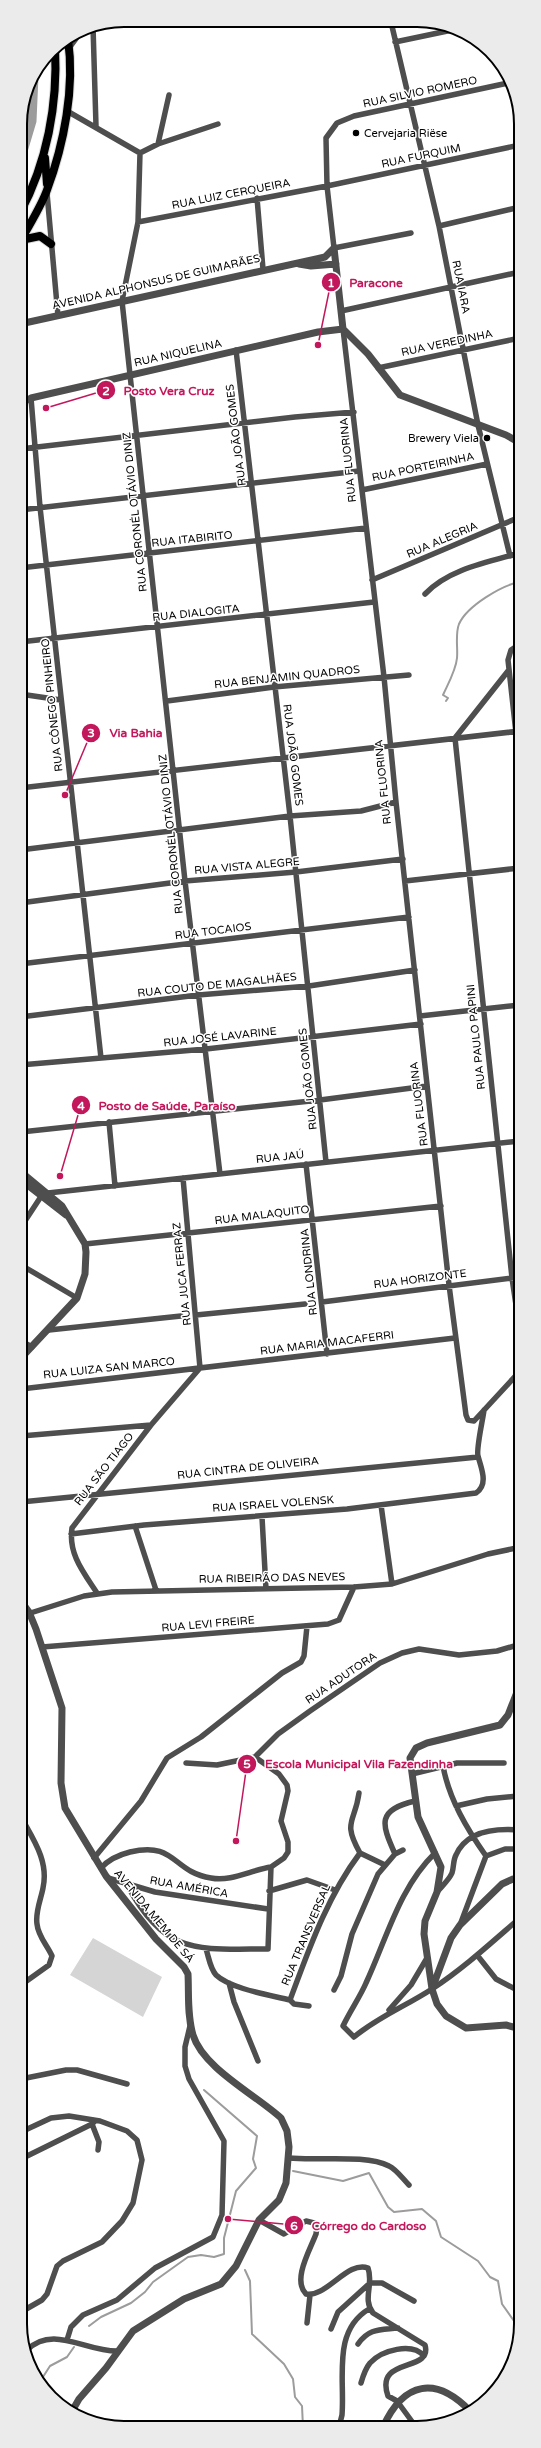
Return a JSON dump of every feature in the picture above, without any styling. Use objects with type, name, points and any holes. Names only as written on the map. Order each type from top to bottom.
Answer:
[{"type":"main road","points":[[27,229],[47,191],[60,148],[67,111],[69,44]]},
{"type":"main road","points":[[27,201],[32,192],[44,153],[54,110],[55,57]]},
{"type":"main road","points":[[44,153],[47,191]]},
{"type":"main road","points":[[27,239],[40,236],[44,237],[51,244]]},
{"type":"street","name":"RUA IARA","points":[[392,27],[409,105],[439,226],[478,425],[501,526],[510,556]]},
{"type":"street","points":[[396,42],[446,31]]},
{"type":"street","points":[[93,32],[96,126]]},
{"type":"street","points":[[69,48],[75,41]]},
{"type":"street","name":"RUA SILVIO ROMERO","points":[[338,123],[354,116],[505,84]]},
{"type":"street","points":[[158,144],[169,95]]},
{"type":"street","points":[[67,111],[96,126],[140,153],[158,144],[218,124]]},
{"type":"street","name":"RUA FLUORINA","points":[[338,123],[326,138],[327,186],[354,412],[359,471],[374,602],[384,677],[396,802],[455,1338],[467,1418],[474,1421],[484,1410]]},
{"type":"street","name":"RUA FURQUIM","points":[[327,186],[514,146]]},
{"type":"street","name":"RUA CORONÉL OTÁVIO DINIZ","points":[[140,153],[138,222],[122,301],[198,995],[206,1049],[220,1174]]},
{"type":"street","name":"RUA LUIZ CERQUEIRA","points":[[138,222],[257,198],[327,186]]},
{"type":"street","points":[[47,191],[58,316]]},
{"type":"street","points":[[257,198],[263,269]]},
{"type":"street","points":[[439,226],[514,208]]},
{"type":"street","points":[[334,248],[411,233]]},
{"type":"street","name":"AVENIDA ALPHONSUS DE GUIMARÃES","points":[[27,323],[263,269],[325,257],[334,248]]},
{"type":"street","name":"AVENIDA ALPHONSUS DE GUIMARÃES","points":[[296,263],[311,266],[336,264]]},
{"type":"street","points":[[341,311],[514,273]]},
{"type":"street","points":[[343,329],[361,346],[391,385],[408,399],[478,425],[514,440]]},
{"type":"street","name":"RUA NIQUELINA","points":[[27,400],[236,350],[318,332],[343,329]]},
{"type":"street","name":"RUA VEREDINHA","points":[[378,368],[514,339]]},
{"type":"street","name":"RUA JOÃO GOMES","points":[[236,350],[282,759],[290,816],[301,930],[309,986],[326,1162]]},
{"type":"street","name":"RUA CÔNEGO PINHEIRO","points":[[31,398],[40,507],[101,1058]]},
{"type":"street","points":[[27,448],[137,435],[354,412]]},
{"type":"street","name":"RUA PORTEIRINHA","points":[[362,490],[487,464]]},
{"type":"street","points":[[27,509],[359,471]]},
{"type":"street","name":"RUA ALEGRIA","points":[[372,580],[514,520]]},
{"type":"street","name":"RUA ITABIRITO","points":[[27,567],[258,542],[366,528]]},
{"type":"street","points":[[425,594],[436,583],[450,575],[514,555]]},
{"type":"street","name":"RUA DIALOGITA","points":[[27,641],[374,602]]},
{"type":"street","points":[[514,648],[509,652],[508,671],[514,707]]},
{"type":"street","points":[[455,738],[508,671]]},
{"type":"street","name":"RUA BENJAMIN QUADROS","points":[[167,701],[274,687],[409,675]]},
{"type":"street","points":[[27,695],[61,700]]},
{"type":"street","points":[[27,787],[514,731]]},
{"type":"street","name":"RUA PAULO PAPINI","points":[[455,738],[514,1292]]},
{"type":"street","points":[[27,849],[290,816],[361,810],[396,802]]},
{"type":"street","name":"RUA VISTA ALEGRE","points":[[27,902],[186,881],[296,872],[403,859]]},
{"type":"street","points":[[405,881],[514,869]]},
{"type":"street","name":"RUA TOCAIOS","points":[[27,963],[409,917]]},
{"type":"street","name":"RUA COUTO DE MAGALHÃES","points":[[27,1016],[198,995],[309,986],[415,970]]},
{"type":"street","points":[[420,1016],[514,1006]]},
{"type":"street","name":"RUA JOSÉ LAVARINE","points":[[27,1065],[206,1049],[421,1024]]},
{"type":"street","points":[[27,1131],[320,1100],[427,1086]]},
{"type":"street","points":[[109,1122],[115,1186]]},
{"type":"street","name":"RUA JAÚ","points":[[45,1194],[514,1141]]},
{"type":"street","name":"RUA LONDRINA","points":[[306,1164],[327,1354]]},
{"type":"street","points":[[27,1178],[45,1194]]},
{"type":"street","name":"RUA JUCA FERRAZ","points":[[183,1178],[200,1368]]},
{"type":"street","points":[[27,1184],[62,1206],[85,1244],[85,1274],[77,1298],[27,1352]]},
{"type":"street","points":[[27,1218],[45,1194]]},
{"type":"street","name":"RUA MALAQUITO","points":[[85,1244],[441,1206]]},
{"type":"street","points":[[27,1269],[77,1298]]},
{"type":"street","name":"RUA HORIZONTE","points":[[322,1302],[512,1278]]},
{"type":"street","points":[[196,1315],[305,1304]]},
{"type":"street","points":[[49,1330],[181,1316]]},
{"type":"street","name":"RUA MARIA MACAFERRI","points":[[200,1368],[455,1338]]},
{"type":"street","points":[[27,1344],[32,1347]]},
{"type":"street","name":"RUA LUIZA SAN MARCO","points":[[27,1388],[200,1368]]},
{"type":"street","name":"RUA SÃO TIAGO","points":[[71,1534],[75,1524],[98,1493],[151,1426],[200,1368]]},
{"type":"street","points":[[478,1456],[484,1410],[514,1377]]},
{"type":"street","points":[[27,1436],[151,1426]]},
{"type":"street","name":"RUA ISRAEL VOLENSK","points":[[71,1534],[227,1517],[262,1516],[381,1505],[476,1493],[481,1489],[483,1483],[482,1465],[478,1456]]},
{"type":"street","name":"RUA CINTRA DE OLIVEIRA","points":[[27,1501],[478,1456]]},
{"type":"street","points":[[381,1505],[392,1584]]},
{"type":"street","points":[[262,1516],[266,1589]]},
{"type":"street","points":[[135,1526],[156,1590]]},
{"type":"street","points":[[71,1534],[73,1551],[79,1566],[97,1593]]},
{"type":"street","name":"RUA RIBEIRÃO DAS NEVES","points":[[29,1612],[97,1593],[156,1590],[354,1587],[392,1584],[488,1554],[514,1548]]},
{"type":"street","name":"RUA LEVI FREIRE","points":[[42,1647],[328,1624],[339,1620],[354,1587]]},
{"type":"street","name":"AVENIDA MEM DE SÁ","points":[[27,1609],[42,1647],[62,1708],[61,1783],[63,1802],[75,1828],[108,1878],[156,1939],[184,1967],[188,1974],[191,2024],[185,2047],[185,2066],[189,2079],[224,2141],[222,2215],[218,2230],[213,2237],[155,2268],[117,2300],[83,2315],[72,2326],[67,2340]]},
{"type":"street","points":[[94,1858],[141,1801],[167,1758],[201,1737],[282,1673],[301,1662],[304,1656],[307,1626]]},
{"type":"street","name":"RUA ADUTORA","points":[[255,1757],[278,1734],[310,1711],[380,1663],[402,1653],[418,1649],[459,1655],[497,1651],[514,1646]]},
{"type":"street","points":[[514,1700],[508,1715],[500,1725],[427,1743],[416,1748],[410,1758],[418,1817],[441,1867],[437,1892],[425,1921],[424,1934],[432,1989],[437,2004],[446,2016],[466,2028],[506,2025],[514,2027]]},
{"type":"street","points":[[101,1868],[108,1860],[118,1855],[153,1848],[170,1856],[197,1875],[223,1879],[271,1867],[284,1858],[288,1852],[288,1842],[281,1821],[288,1790],[287,1785],[279,1774],[255,1757],[217,1765],[186,1763]]},
{"type":"street","points":[[412,1774],[443,1766],[474,1762],[504,1762]]},
{"type":"street","points":[[443,1766],[446,1780],[456,1806],[473,1838],[486,1856]]},
{"type":"street","points":[[359,1793],[350,1829],[352,1839],[360,1853],[385,1865]]},
{"type":"street","points":[[456,1806],[487,1799],[514,1796]]},
{"type":"street","points":[[395,1854],[384,1826],[386,1816],[393,1807],[415,1801]]},
{"type":"street","points":[[27,1828],[42,1855],[44,1864],[44,1885],[36,1921],[40,1935],[52,1956],[51,1962],[27,1980]]},
{"type":"street","points":[[437,1892],[452,1874],[456,1855],[461,1847],[487,1830],[499,1828],[514,1829]]},
{"type":"street","points":[[460,1925],[486,1856],[505,1849],[514,1849]]},
{"type":"street","points":[[334,1990],[341,1976],[352,1934],[378,1874],[395,1854],[403,1850]]},
{"type":"street","name":"RUA TRANSVERSAL","points":[[290,2000],[335,1890],[360,1853]]},
{"type":"street","points":[[435,1853],[422,1867],[402,1898],[390,1923],[366,1984],[343,2026],[354,2037],[383,2016],[432,1989],[477,1955],[514,1923]]},
{"type":"street","points":[[128,1885],[138,1904],[163,1932],[173,1940],[206,1949],[268,1949],[268,1909],[271,1867]]},
{"type":"street","name":"RUA AMÉRICA","points":[[108,1878],[155,1892],[268,1909]]},
{"type":"street","points":[[432,1989],[451,1938],[460,1925],[502,1884],[514,1879]]},
{"type":"street","points":[[269,1891],[307,1880],[335,1890]]},
{"type":"street","points":[[206,1949],[211,1967],[216,1975],[229,1983],[290,2000],[294,2004],[309,2006]]},
{"type":"street","points":[[477,1955],[496,1979],[514,1988]]},
{"type":"street","points":[[383,2016],[411,1985],[427,1958]]},
{"type":"street","points":[[229,1983],[234,2002],[258,2061]]},
{"type":"street","points":[[74,2407],[79,2399],[106,2368],[133,2331],[184,2299],[221,2284],[236,2266],[259,2220],[279,2200],[286,2183],[289,2158],[287,2131],[281,2118],[208,2059],[194,2036],[191,2024]]},
{"type":"street","points":[[27,2078],[66,2070],[78,2070],[126,2084]]},
{"type":"street","points":[[27,2129],[51,2118],[69,2116],[94,2122],[108,2122],[127,2131],[137,2140],[142,2160],[133,2203],[122,2221],[102,2242],[63,2261],[57,2266],[46,2294],[42,2300],[27,2309]]},
{"type":"street","points":[[94,2122],[99,2142],[98,2150]]},
{"type":"street","points":[[27,2156],[94,2122]]},
{"type":"street","points":[[289,2158],[308,2160],[376,2161],[390,2166],[409,2185]]},
{"type":"street","points":[[259,2220],[284,2234],[306,2222],[314,2223],[317,2227],[301,2278],[302,2290],[310,2295]]},
{"type":"street","points":[[310,2295],[358,2267],[368,2268],[371,2275],[367,2302],[369,2309],[373,2313],[425,2345],[426,2351],[424,2356],[419,2361],[394,2370],[387,2378],[386,2390],[388,2396],[397,2401],[412,2421]]},
{"type":"street","points":[[331,2329],[338,2312],[370,2283],[382,2284],[414,2301]]},
{"type":"street","points":[[307,2323],[310,2295]]},
{"type":"street","points":[[340,2421],[345,2336],[354,2321],[369,2309]]},
{"type":"street","points":[[358,2344],[366,2334],[372,2330],[398,2328]]},
{"type":"street","points":[[30,2348],[44,2339],[67,2340],[99,2350],[118,2351]]},
{"type":"street","points":[[361,2383],[371,2362],[387,2352],[396,2350],[416,2350],[424,2356]]},
{"type":"street","points":[[386,2421],[397,2401],[418,2390],[440,2389],[459,2400],[466,2407]]},
{"type":"street","points":[[77,2408],[79,2399]]},
{"type":"shaded area","points":[[93,1938],[162,1977],[143,2017],[70,1975]]},
{"type":"waterway","points":[[27,134],[31,121],[32,92]]},
{"type":"waterway","points":[[446,701],[448,698],[443,695],[455,667],[457,654],[457,632],[463,617],[469,610],[486,597],[504,587],[514,584]]},
{"type":"waterway","points":[[89,2326],[101,2317],[131,2303],[145,2292],[153,2282],[188,2257],[201,2255],[214,2257],[224,2254],[224,2238],[236,2191],[256,2168],[253,2159],[257,2136],[204,2090]]},
{"type":"waterway","points":[[293,2171],[343,2181],[369,2173],[388,2207],[394,2212],[422,2209],[436,2221],[441,2237],[478,2261],[490,2277],[498,2281],[502,2304],[514,2321]]},
{"type":"waterway","points":[[245,2270],[250,2281],[252,2334],[284,2364],[293,2379],[295,2397],[302,2406],[303,2421]]},
{"type":"waterway","points":[[43,2377],[50,2366],[67,2357],[74,2347]]},
{"type":"place","name":"Cervejaria Riëse","points":[[356,133]]},
{"type":"place","name":"Paracone","points":[[318,345]]},
{"type":"place","name":"Posto Vera Cruz","points":[[46,408]]},
{"type":"place","name":"Brewery Viela","points":[[487,438]]},
{"type":"place","name":"Via Bahia","points":[[65,795]]},
{"type":"place","name":"Posto de Saúde, Paraíso","points":[[60,1176]]},
{"type":"place","name":"Escola Municipal Vila Fazendinha","points":[[236,1841]]},
{"type":"place","name":"Córrego do Cardoso","points":[[228,2219]]}]
